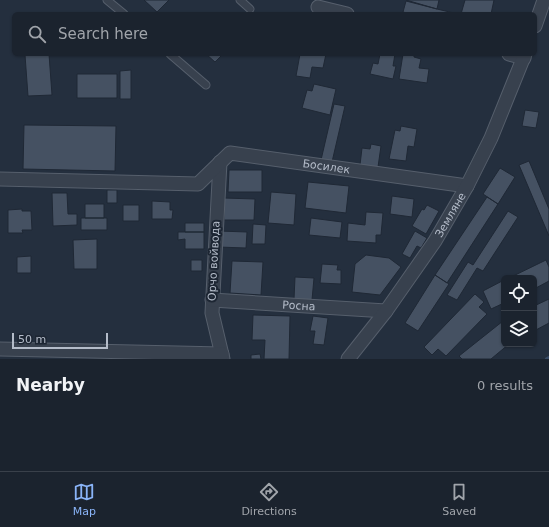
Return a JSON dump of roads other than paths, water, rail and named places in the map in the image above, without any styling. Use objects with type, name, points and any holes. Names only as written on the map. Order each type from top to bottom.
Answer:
[{"type":"street","points":[[537,20],[544,0]]},
{"type":"street","points":[[318,7],[339,12]]},
{"type":"street","name":"Земляне","points":[[348,359],[386,311],[435,241],[467,186],[490,138],[525,56]]},
{"type":"street","name":"Босилек","points":[[198,184],[230,153],[467,186]]},
{"type":"street","name":"Орчо войвода","points":[[220,162],[212,313],[222,357]]},
{"type":"street","points":[[0,179],[219,184]]},
{"type":"street","name":"Росна","points":[[212,300],[386,311]]},
{"type":"street","points":[[0,349],[222,357]]},
{"type":"lane","points":[[108,0],[122,12]]},
{"type":"lane","points":[[240,0],[250,9]]},
{"type":"lane","points":[[172,56],[206,85]]}]
